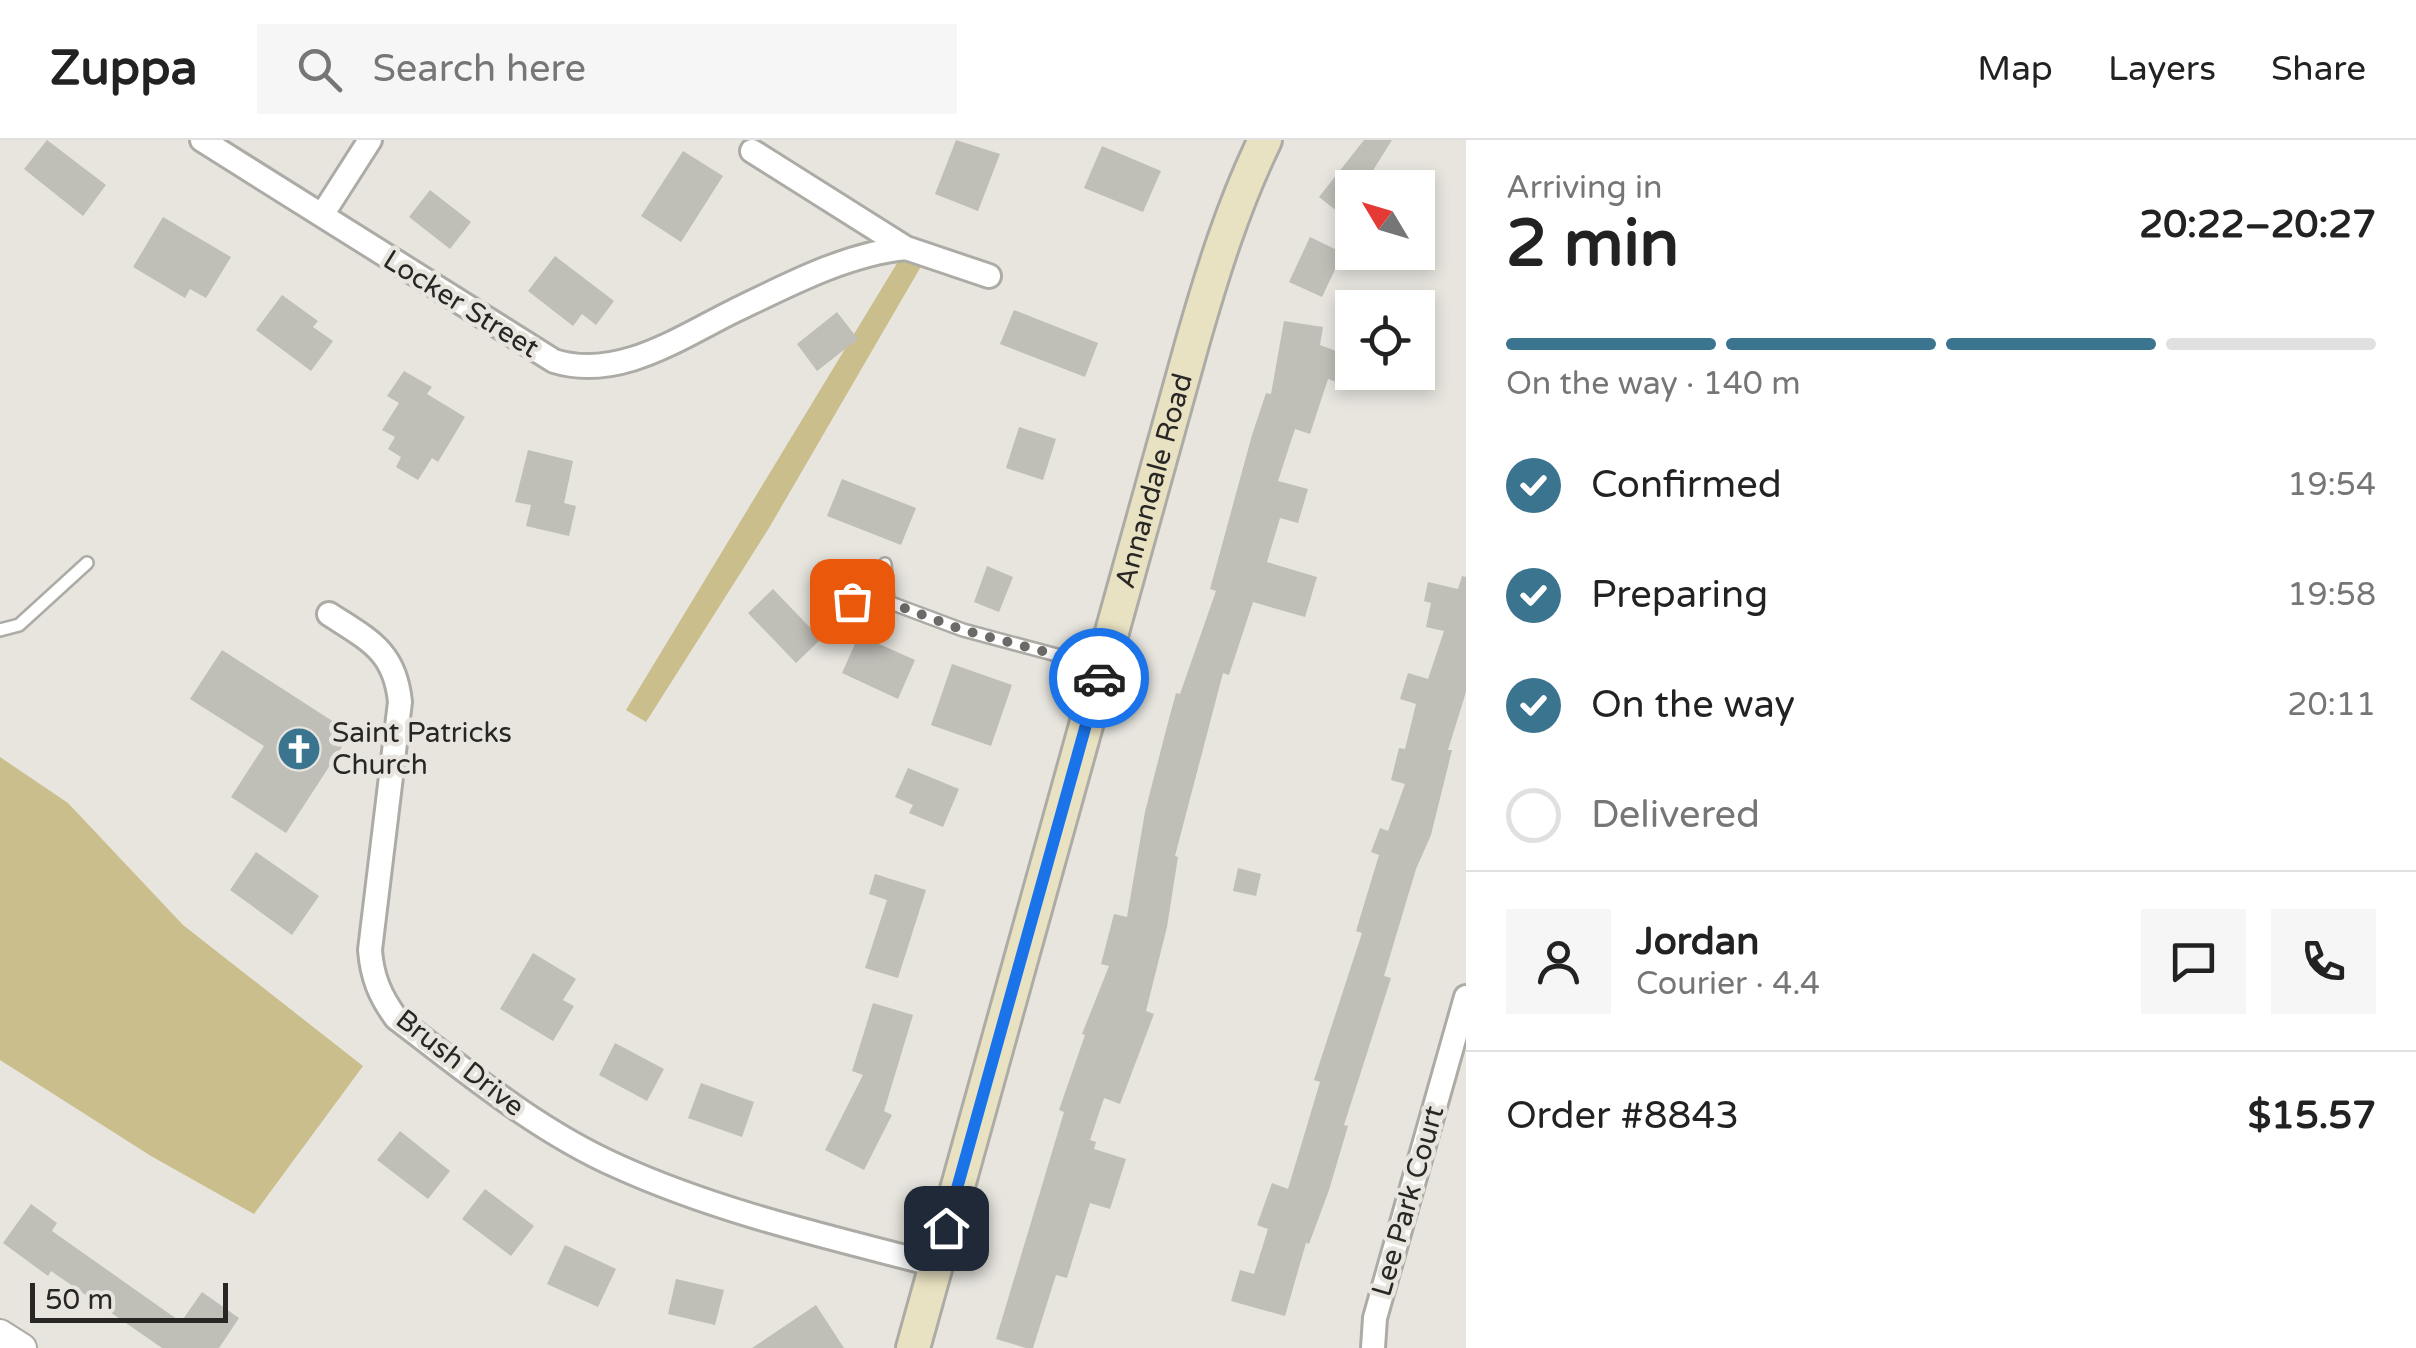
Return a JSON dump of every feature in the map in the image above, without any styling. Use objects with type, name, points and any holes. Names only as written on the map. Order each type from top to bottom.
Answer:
[{"type":"main road","name":"Annandale Road","points":[[913,1348],[1220,249],[1244,184],[1266,140]]},
{"type":"street","name":"Locker Street","points":[[202,140],[554,361],[573,367],[636,358],[848,260],[906,248]]},
{"type":"street","points":[[322,214],[370,140]]},
{"type":"street","points":[[752,150],[906,248],[989,276]]},
{"type":"street","name":"Brush Drive","points":[[329,614],[373,643],[389,660],[398,678],[400,702],[370,950],[371,972],[396,1018],[532,1118],[614,1165],[680,1192],[936,1265]]},
{"type":"street","name":"Lee Park Court","points":[[1373,1348],[1375,1318],[1466,997]]},
{"type":"street","points":[[0,1334],[22,1348]]},
{"type":"lane","points":[[0,630],[19,625],[87,564]]},
{"type":"lane","points":[[886,564],[888,602]]},
{"type":"lane","points":[[852,601],[888,602],[963,630],[1102,667]]},
{"type":"shaded area","points":[[902,255],[923,263],[769,528],[646,722],[626,710]]},
{"type":"shaded area","points":[[0,757],[68,803],[183,925],[363,1066],[254,1214],[151,1156],[0,1060]]},
{"type":"building","points":[[47,140],[106,185],[83,216],[24,169]]},
{"type":"building","points":[[956,140],[1000,154],[978,211],[935,194]]},
{"type":"building","points":[[1364,140],[1392,140],[1373,170],[1340,170]]},
{"type":"building","points":[[1102,146],[1161,171],[1143,212],[1084,188]]},
{"type":"building","points":[[683,151],[723,176],[681,242],[641,216]]},
{"type":"building","points":[[1335,177],[1335,210],[1319,197]]},
{"type":"building","points":[[430,190],[471,222],[450,249],[409,217]]},
{"type":"building","points":[[163,217],[231,257],[206,298],[190,289],[185,298],[133,267]]},
{"type":"building","points":[[1310,237],[1335,249],[1335,270],[1322,297],[1289,282]]},
{"type":"building","points":[[555,256],[614,301],[596,325],[582,314],[573,326],[528,291]]},
{"type":"building","points":[[282,295],[318,321],[313,327],[333,341],[311,371],[256,330]]},
{"type":"building","points":[[1014,310],[1098,343],[1085,377],[1000,344]]},
{"type":"building","points":[[837,312],[858,339],[817,371],[797,344]]},
{"type":"building","points":[[1284,321],[1323,327],[1320,345],[1335,351],[1335,382],[1328,379],[1310,434],[1295,429],[1278,481],[1308,489],[1298,523],[1280,518],[1267,562],[1317,577],[1305,617],[1253,602],[1229,675],[1223,673],[1175,856],[1178,857],[1167,927],[1146,1011],[1154,1014],[1120,1104],[1104,1098],[1090,1140],[1096,1142],[1094,1149],[1126,1159],[1110,1209],[1090,1203],[1067,1278],[1056,1275],[1033,1348],[1026,1348],[996,1339],[1064,1112],[1059,1110],[1085,1035],[1082,1034],[1109,966],[1101,964],[1114,914],[1127,917],[1145,812],[1176,693],[1180,694],[1216,591],[1210,589],[1252,435],[1266,393],[1271,394]]},
{"type":"building","points":[[404,371],[432,387],[427,394],[465,417],[438,462],[432,458],[418,480],[396,467],[401,457],[388,449],[395,437],[382,430],[399,403],[387,396]]},
{"type":"building","points":[[1019,427],[1056,439],[1043,480],[1006,468]]},
{"type":"building","points":[[528,450],[573,461],[564,503],[576,506],[569,536],[526,526],[531,505],[515,502]]},
{"type":"building","points":[[842,479],[916,508],[901,545],[827,516]]},
{"type":"building","points":[[987,566],[1013,577],[999,612],[974,602]]},
{"type":"building","points":[[1462,576],[1466,577],[1466,692],[1448,750],[1452,750],[1431,835],[1416,869],[1384,976],[1391,978],[1344,1125],[1348,1126],[1329,1190],[1309,1244],[1306,1243],[1285,1316],[1231,1301],[1240,1270],[1254,1274],[1268,1229],[1257,1225],[1272,1183],[1288,1189],[1320,1082],[1314,1080],[1362,933],[1356,931],[1379,855],[1371,852],[1380,828],[1388,831],[1405,784],[1391,780],[1399,748],[1405,749],[1416,704],[1400,699],[1408,673],[1428,679],[1444,631],[1426,627],[1431,603],[1424,601],[1428,582],[1458,589]]},
{"type":"building","points":[[773,589],[821,639],[796,663],[748,613]]},
{"type":"building","points":[[859,635],[915,660],[898,699],[842,673]]},
{"type":"building","points":[[222,650],[351,733],[286,833],[231,797],[264,746],[190,699]]},
{"type":"building","points":[[952,664],[1012,685],[991,746],[931,725]]},
{"type":"building","points":[[908,768],[959,789],[943,827],[909,813],[913,805],[895,797]]},
{"type":"building","points":[[256,852],[319,896],[292,935],[230,890]]},
{"type":"building","points":[[1238,868],[1261,874],[1256,896],[1233,891]]},
{"type":"building","points":[[875,874],[926,890],[898,978],[865,968],[887,900],[869,894]]},
{"type":"building","points":[[533,953],[576,979],[563,1000],[574,1006],[553,1041],[500,1009]]},
{"type":"building","points":[[873,1003],[913,1015],[884,1111],[892,1115],[864,1170],[825,1150],[863,1075],[852,1071]]},
{"type":"building","points":[[615,1043],[664,1069],[647,1101],[599,1075]]},
{"type":"building","points":[[701,1083],[754,1102],[742,1137],[688,1118]]},
{"type":"building","points":[[400,1131],[450,1171],[428,1199],[377,1160]]},
{"type":"building","points":[[485,1189],[534,1226],[511,1256],[462,1219]]},
{"type":"building","points":[[31,1204],[57,1223],[52,1231],[181,1322],[202,1292],[239,1318],[219,1348],[162,1348],[51,1271],[48,1276],[3,1243]]},
{"type":"building","points":[[565,1245],[616,1269],[598,1307],[547,1284]]},
{"type":"building","points":[[676,1279],[724,1290],[715,1325],[668,1314]]},
{"type":"building","points":[[816,1305],[844,1348],[752,1348]]},
{"type":"way so far","points":[[852,601],[888,602],[963,630],[1102,667],[1099,678]]},
{"type":"place","name":"Saint Patricks Church","points":[[299,749]]},
{"type":"route","points":[[946,1228],[1099,678]]}]
